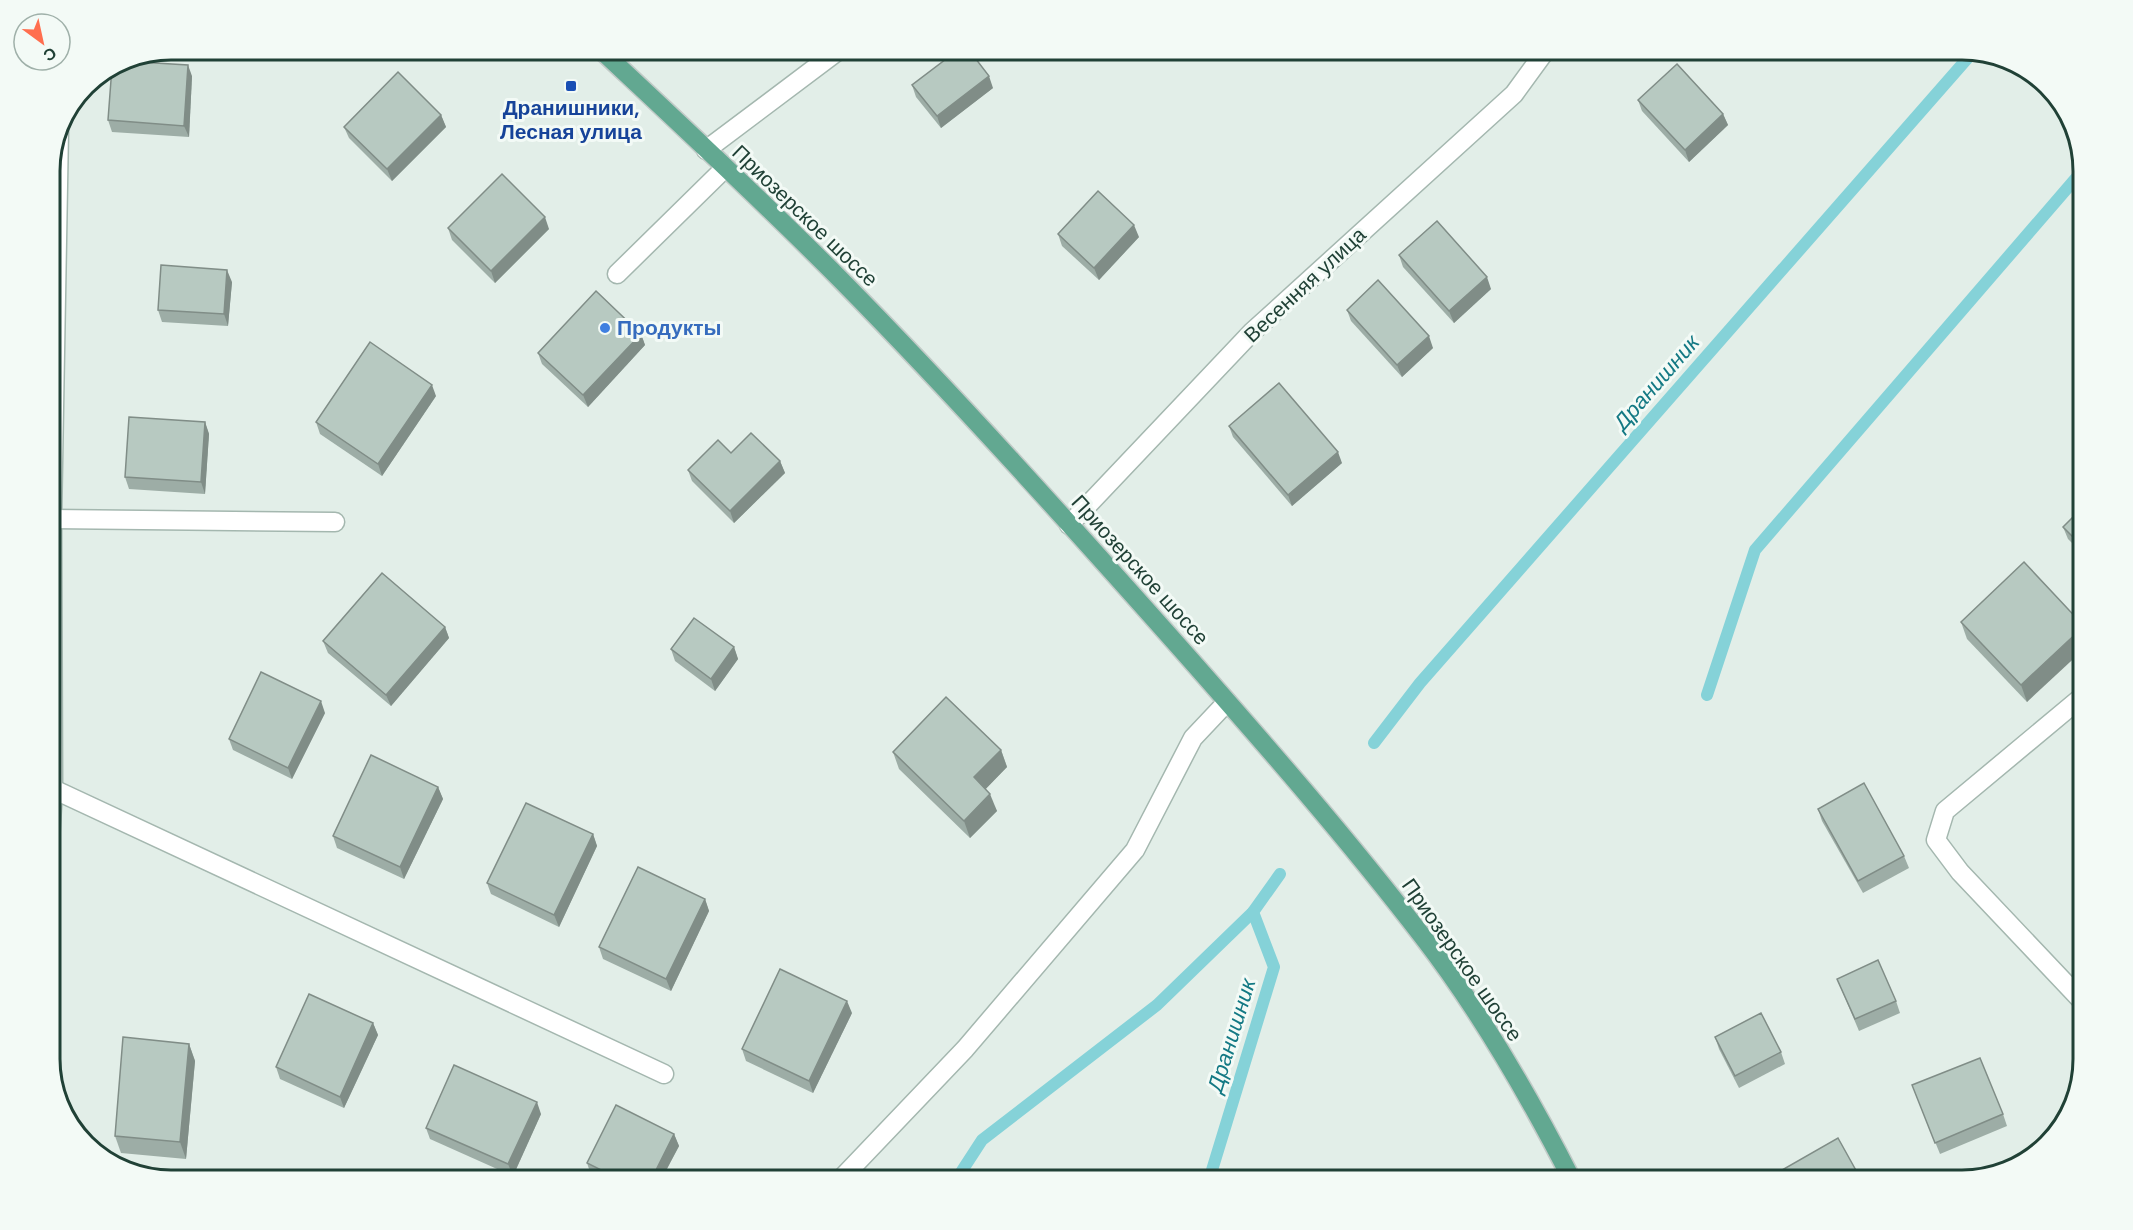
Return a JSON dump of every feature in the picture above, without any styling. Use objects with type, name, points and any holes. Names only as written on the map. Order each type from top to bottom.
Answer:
[{"type":"main road","name":"Приозерское шоссе","points":[[612,60],[806,245],[939,382],[1227,702],[1425,939],[1474,1010],[1533,1104],[1567,1170]]},
{"type":"street","points":[[706,150],[826,60]]},
{"type":"street","name":"Весенняя улица","points":[[1069,525],[1252,332],[1514,94],[1539,60]]},
{"type":"street","points":[[617,274],[724,168]]},
{"type":"street","points":[[60,519],[335,522]]},
{"type":"street","points":[[850,1170],[965,1049],[1135,850],[1193,738],[1227,702]]},
{"type":"street","points":[[2073,704],[1945,811],[1935,840],[1960,872],[2073,990]]},
{"type":"street","points":[[60,792],[664,1074]]},
{"type":"building","points":[[945,60],[977,60],[989,76],[937,116],[912,85]]},
{"type":"building","points":[[147,63],[188,65],[184,126],[108,120],[111,78],[129,68]]},
{"type":"building","points":[[1677,64],[1723,114],[1685,150],[1638,100]]},
{"type":"building","points":[[398,72],[441,115],[387,169],[344,127]]},
{"type":"building","points":[[502,174],[545,217],[491,271],[448,228]]},
{"type":"building","points":[[1098,191],[1134,225],[1094,268],[1058,234]]},
{"type":"building","points":[[1437,221],[1487,277],[1449,311],[1399,255]]},
{"type":"building","points":[[161,265],[227,270],[224,314],[158,310]]},
{"type":"building","points":[[1378,280],[1429,336],[1397,365],[1347,310]]},
{"type":"building","points":[[596,291],[641,334],[583,395],[538,353]]},
{"type":"building","points":[[370,342],[432,385],[378,464],[316,422]]},
{"type":"building","points":[[1279,383],[1338,452],[1288,495],[1229,426]]},
{"type":"building","points":[[129,417],[205,422],[201,482],[125,477]]},
{"type":"building","points":[[751,433],[780,461],[730,511],[688,470],[718,440],[731,453]]},
{"type":"building","points":[[2073,517],[2073,537],[2063,527]]},
{"type":"building","points":[[2024,562],[2073,614],[2073,636],[2021,685],[1961,622]]},
{"type":"building","points":[[382,573],[445,627],[386,695],[323,641]]},
{"type":"building","points":[[694,618],[734,647],[711,679],[671,649]]},
{"type":"building","points":[[261,672],[321,701],[288,768],[229,739]]},
{"type":"building","points":[[946,697],[1001,750],[974,777],[990,794],[964,821],[893,752]]},
{"type":"building","points":[[371,755],[438,787],[400,867],[333,836]]},
{"type":"building","points":[[1864,783],[1904,856],[1858,881],[1818,809]]},
{"type":"building","points":[[526,803],[593,834],[554,915],[487,883]]},
{"type":"building","points":[[638,867],[705,899],[666,979],[599,947]]},
{"type":"building","points":[[1878,960],[1896,1001],[1855,1019],[1837,979]]},
{"type":"building","points":[[780,969],[847,1001],[809,1081],[742,1049]]},
{"type":"building","points":[[309,994],[373,1023],[340,1097],[276,1067]]},
{"type":"building","points":[[1761,1013],[1781,1052],[1735,1076],[1715,1037]]},
{"type":"building","points":[[123,1037],[189,1044],[180,1142],[115,1136]]},
{"type":"building","points":[[1980,1058],[2003,1114],[1935,1143],[1912,1085]]},
{"type":"building","points":[[454,1065],[537,1102],[508,1164],[426,1128]]},
{"type":"building","points":[[616,1105],[674,1134],[656,1170],[601,1170],[587,1163]]},
{"type":"building","points":[[1838,1138],[1856,1170],[1782,1170]]},
{"type":"waterway","name":"Дранишник","points":[[1374,743],[1420,683],[1966,60]]},
{"type":"waterway","points":[[1707,695],[1755,550],[2073,182]]},
{"type":"waterway","points":[[962,1170],[982,1140],[1157,1005],[1253,912],[1280,874]]},
{"type":"waterway","name":"Дранишник","points":[[1212,1170],[1274,967],[1253,912]]},
{"type":"place","name":"Дранишники, Лесная улица","points":[[571,86]]},
{"type":"place","name":"Продукты","points":[[605,328]]}]
